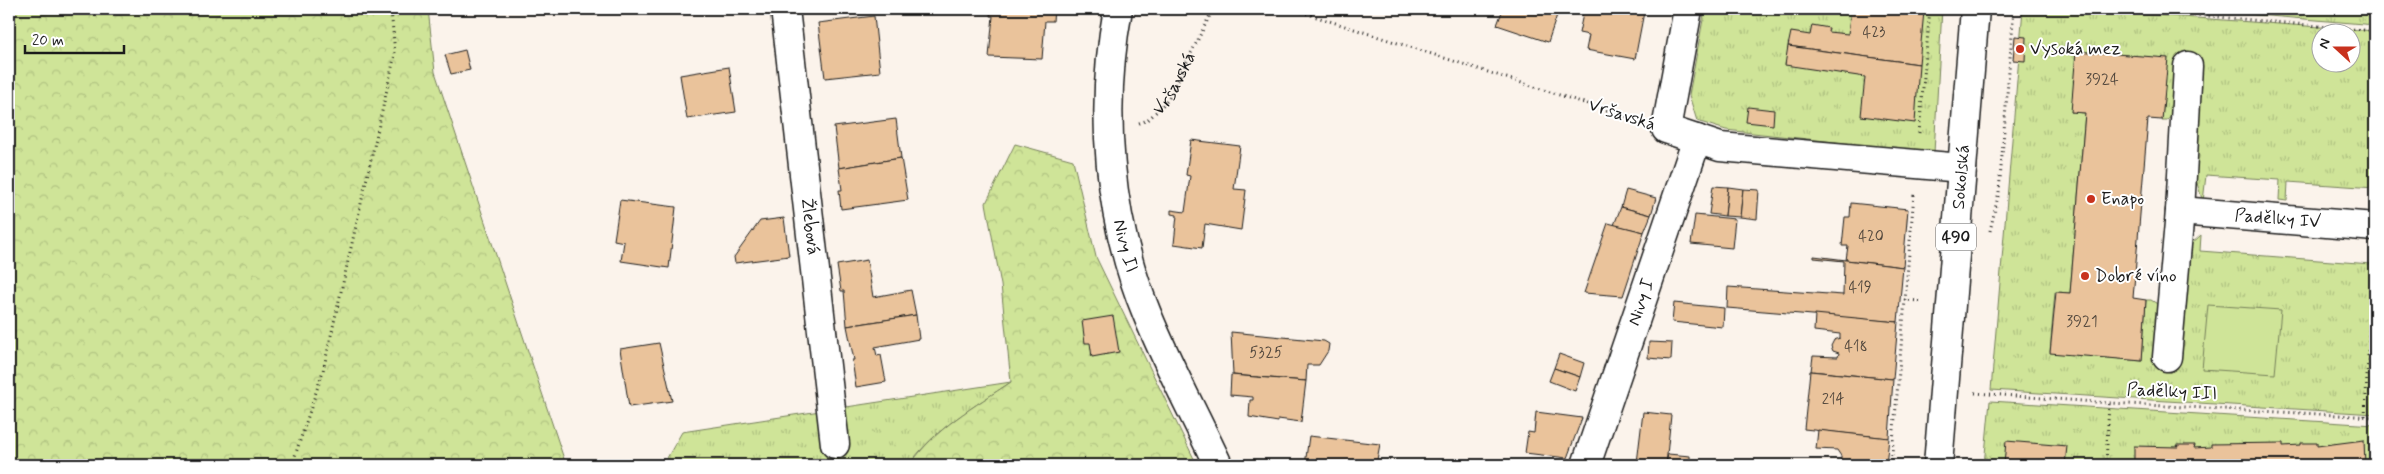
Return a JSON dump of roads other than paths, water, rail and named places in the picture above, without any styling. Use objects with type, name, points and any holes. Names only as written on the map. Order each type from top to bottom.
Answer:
[{"type":"street","name":"Žlebová","points":[[785,9],[834,444]]},
{"type":"street","name":"Nivy II","points":[[1118,9],[1110,86],[1109,129],[1114,198],[1128,260],[1147,315],[1218,465]]},
{"type":"street","name":"Vršavská","points":[[1688,9],[1666,129],[1720,146],[1962,168]]},
{"type":"street","name":"Sokolská","points":[[1938,465],[1974,9]]},
{"type":"street","points":[[2167,357],[2180,211],[2188,66]]},
{"type":"street","name":"Nivy I","points":[[1586,465],[1697,139]]},
{"type":"street","name":"Padělky IV","points":[[2180,211],[2375,227]]},
{"type":"place","name":"Vysoká mez","points":[[2020,49]]},
{"type":"place","name":"Enapo","points":[[2091,199]]},
{"type":"place","name":"Dobré víno","points":[[2085,276]]}]
